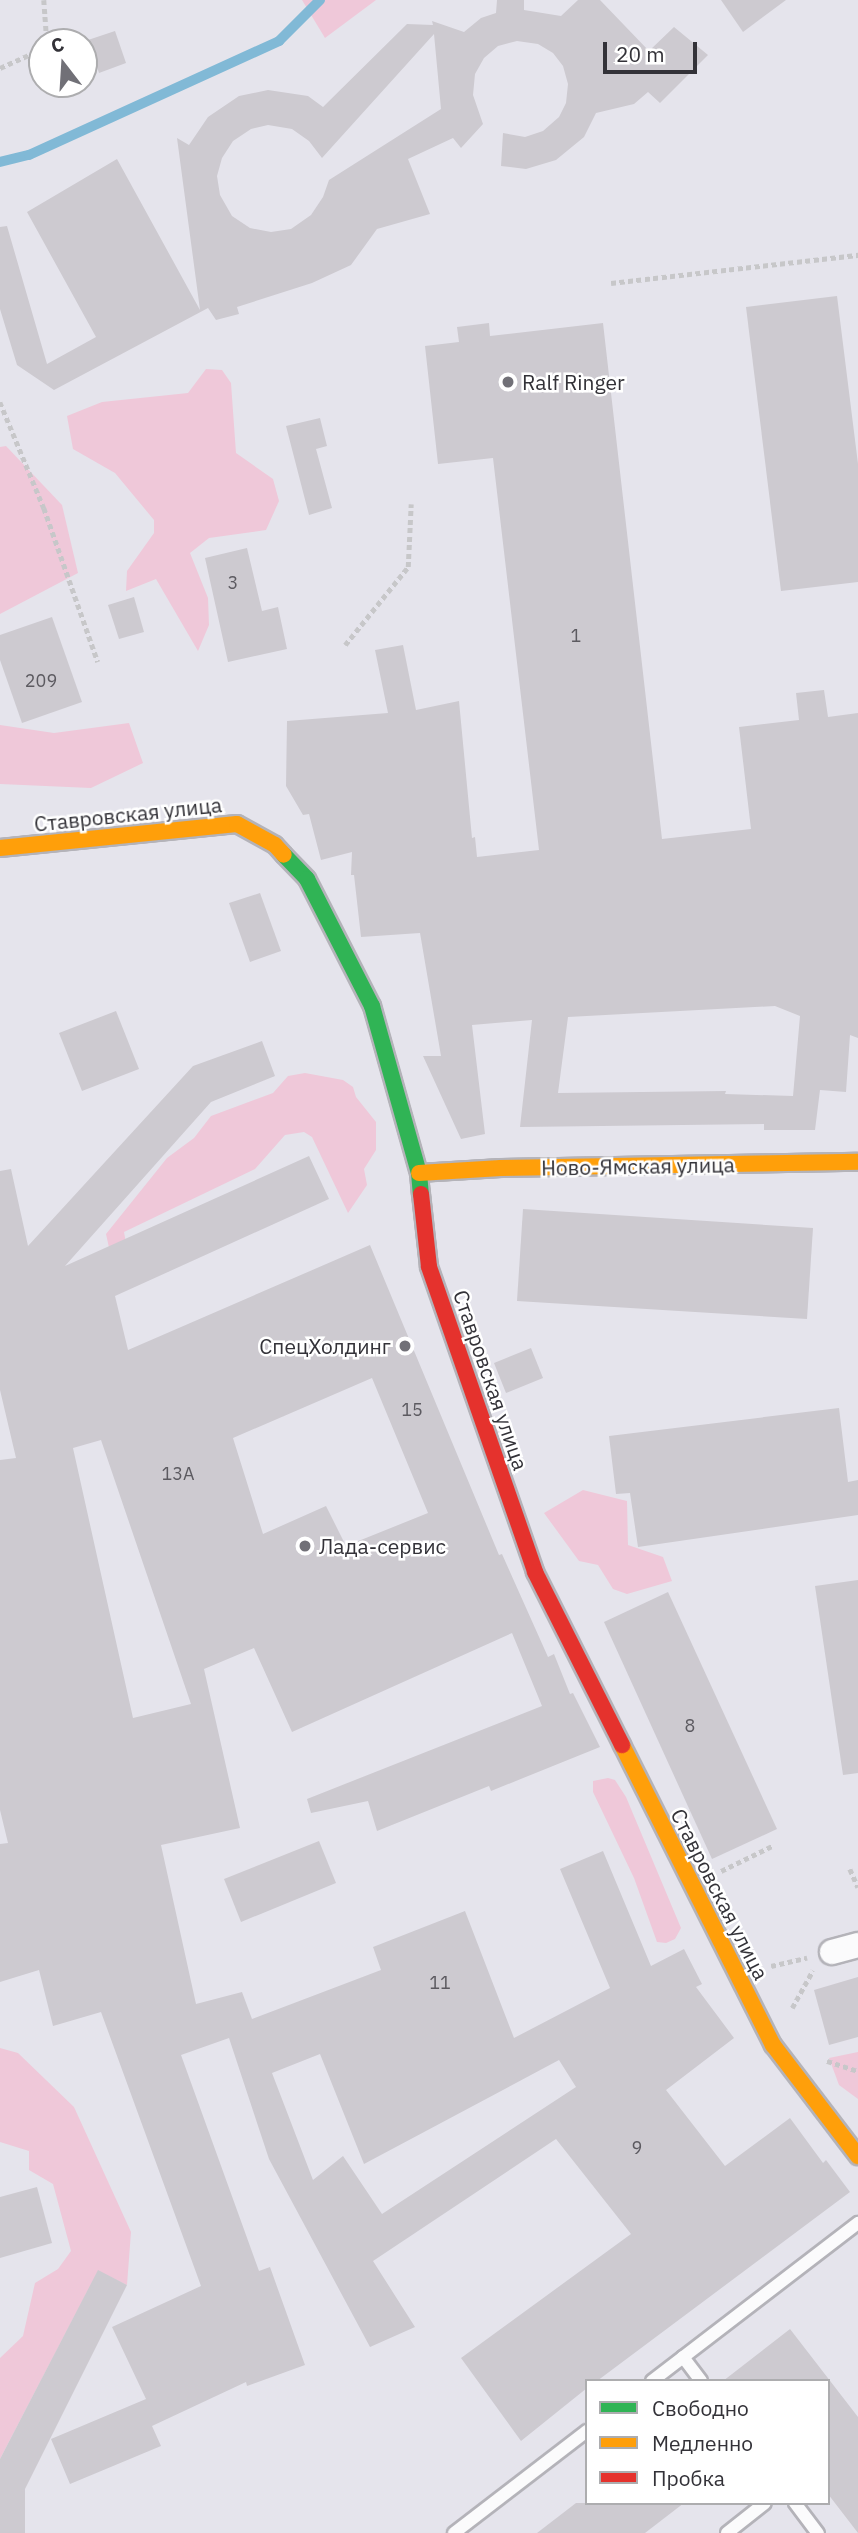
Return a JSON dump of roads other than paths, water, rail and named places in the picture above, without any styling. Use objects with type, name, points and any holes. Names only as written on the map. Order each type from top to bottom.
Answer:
[{"type":"street","name":"Ставровская улица","points":[[0,848],[237,824],[275,845],[307,879],[372,1006],[419,1173],[429,1266],[536,1572],[773,2045],[858,2157]]},
{"type":"street","name":"Ново-Ямская улица","points":[[419,1173],[501,1168],[858,1162]]},
{"type":"street","points":[[832,1952],[858,1945]]},
{"type":"lane","points":[[655,2379],[858,2223]]},
{"type":"lane","points":[[683,2357],[700,2379]]},
{"type":"lane","points":[[454,2533],[585,2433]]},
{"type":"lane","points":[[727,2533],[762,2505]]},
{"type":"lane","points":[[797,2505],[818,2533]]},
{"type":"waterway","points":[[0,162],[29,155],[279,41],[320,0]]},
{"type":"place","name":"Ralf Ringer","points":[[508,382]]},
{"type":"place","name":"СпецХолдинг","points":[[405,1346]]},
{"type":"place","name":"Лада-сервис","points":[[305,1546]]}]
